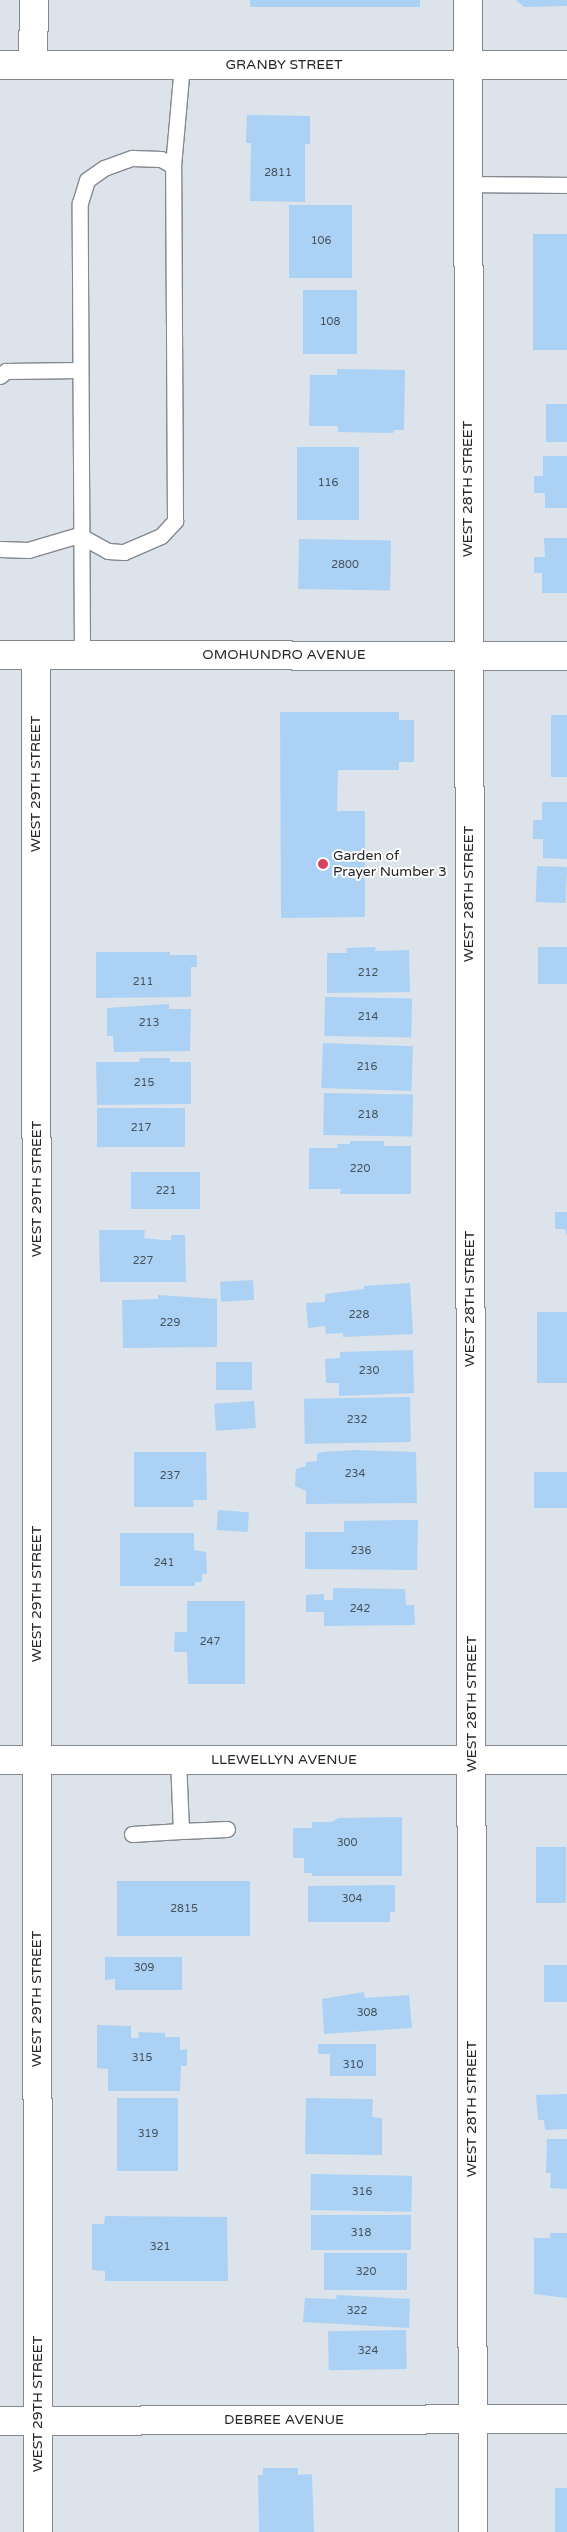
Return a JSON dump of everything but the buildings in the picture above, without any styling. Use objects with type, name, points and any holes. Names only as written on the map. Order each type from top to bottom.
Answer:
[{"type":"street","points":[[33,64],[34,0]]},
{"type":"street","name":"WEST 28TH STREET","points":[[468,0],[473,2532]]},
{"type":"street","name":"GRANBY STREET","points":[[0,64],[567,65]]},
{"type":"street","name":"WEST 29TH STREET","points":[[36,655],[38,2532]]},
{"type":"street","name":"OMOHUNDRO AVENUE","points":[[0,656],[567,656]]},
{"type":"street","name":"LLEWELLYN AVENUE","points":[[0,1760],[567,1760]]},
{"type":"street","name":"DEBREE AVENUE","points":[[0,2421],[567,2419]]},
{"type":"lane","points":[[0,550],[28,550],[80,536],[108,551],[124,552],[161,536],[175,521],[173,166],[182,65]]},
{"type":"lane","points":[[82,655],[80,203],[87,180],[104,168],[132,158],[161,159],[173,166]]},
{"type":"lane","points":[[468,184],[567,185]]},
{"type":"lane","points":[[0,376],[6,371],[80,370]]},
{"type":"lane","points":[[178,1760],[181,1832]]},
{"type":"lane","points":[[132,1834],[226,1830]]},
{"type":"place","name":"Garden of Prayer Number 3","points":[[323,864]]}]
